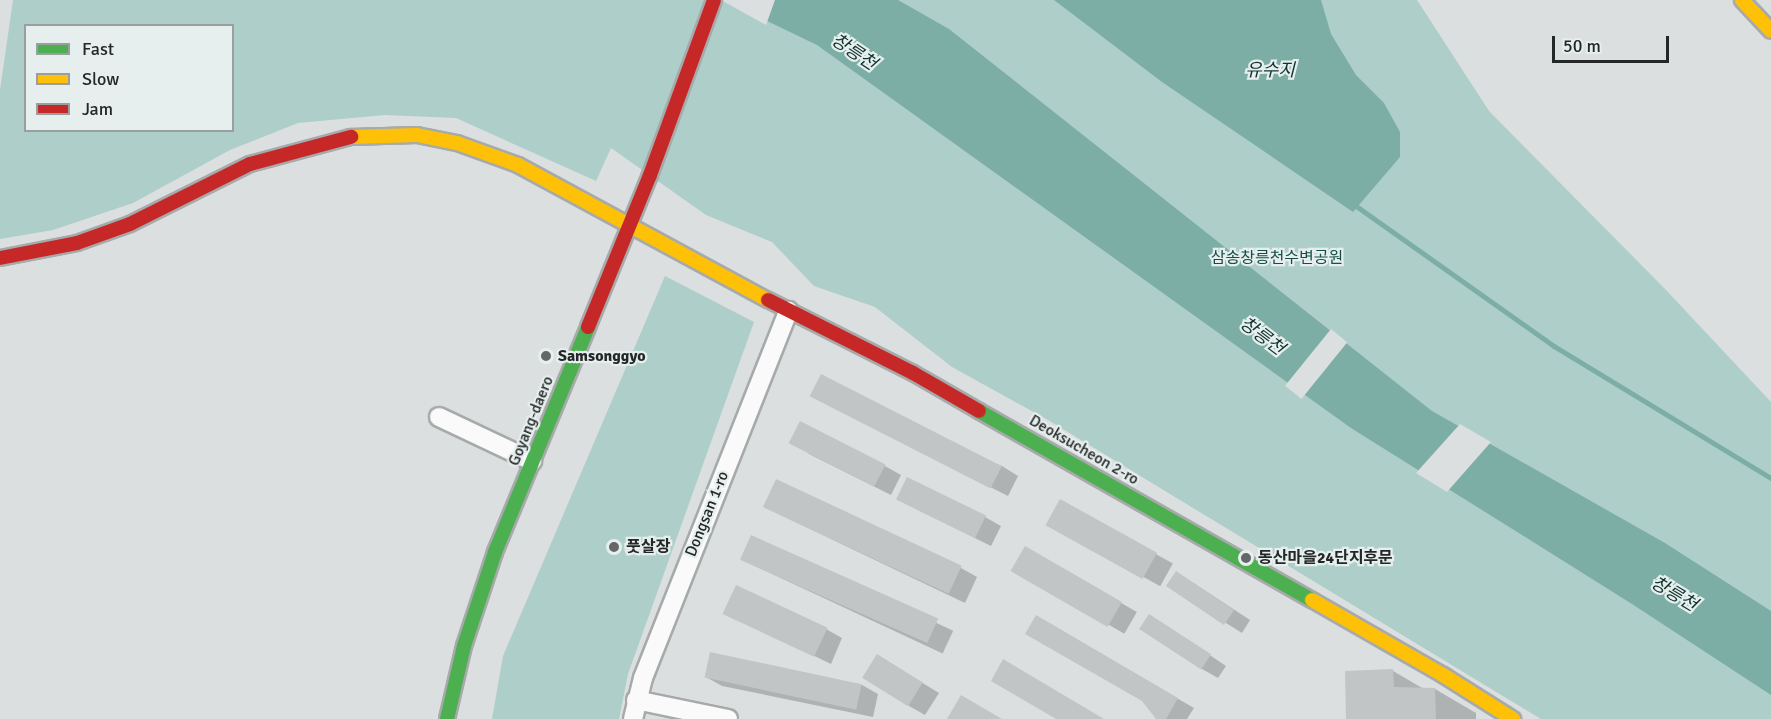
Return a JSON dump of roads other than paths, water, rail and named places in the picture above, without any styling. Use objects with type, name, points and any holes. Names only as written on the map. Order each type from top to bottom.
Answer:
[{"type":"street","name":"Goyang-daero","points":[[447,719],[464,646],[495,552],[631,224],[714,0]]},
{"type":"street","points":[[1742,0],[1771,31]]},
{"type":"street","name":"Deoksucheon 2-ro","points":[[0,258],[78,243],[129,224],[250,164],[361,135],[417,135],[457,143],[495,155],[631,224],[788,311],[913,373],[1026,435],[1317,605],[1443,675],[1514,719]]},
{"type":"street","name":"Dongsan 1-ro","points":[[633,719],[636,700],[788,311]]},
{"type":"street","points":[[439,417],[532,461]]},
{"type":"street","points":[[636,700],[728,719]]},
{"type":"water","name":"창릉천","points":[[724,0],[898,0],[949,29],[1432,411],[1665,543],[1771,611],[1771,695],[1632,604],[1351,428],[817,45]]},
{"type":"water","name":"유수지","points":[[1054,0],[1321,0],[1331,34],[1356,75],[1384,103],[1400,132],[1400,157],[1353,212],[1162,82]]},
{"type":"waterway","points":[[1355,205],[1554,346],[1771,478]]},
{"type":"place","name":"Samsonggyo","points":[[546,356]]},
{"type":"place","name":"풋살장","points":[[614,547]]},
{"type":"place","name":"동산마을24단지후문","points":[[1246,558]]},
{"type":"park label","name":"삼송창릉천수변공원","points":[[1277,258]]}]
